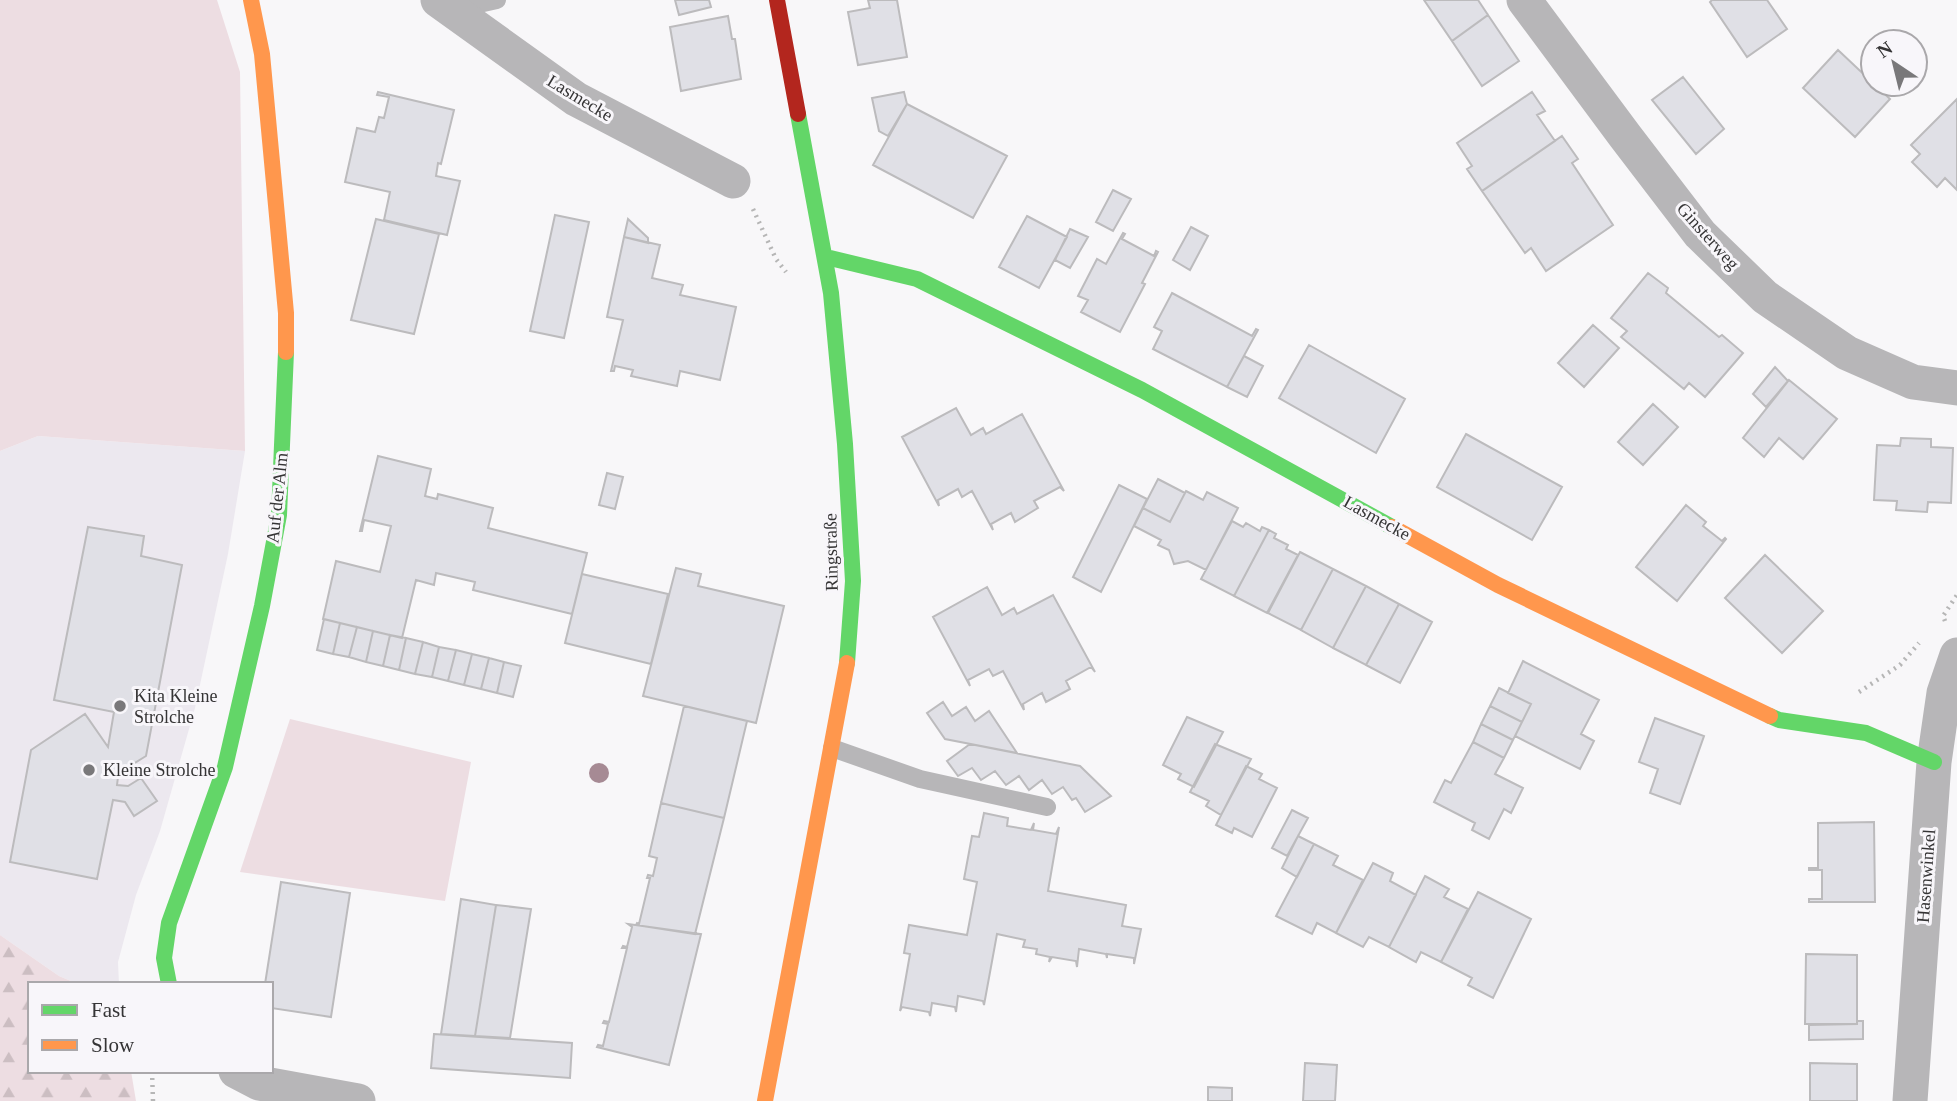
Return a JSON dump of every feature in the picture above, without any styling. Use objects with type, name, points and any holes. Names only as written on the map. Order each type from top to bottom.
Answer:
[{"type":"street","name":"Auf der Alm","points":[[169,982],[164,958],[169,923],[225,767],[262,606],[279,515],[286,391],[286,313],[262,54],[251,0]]},
{"type":"street","name":"Ringstraße","points":[[765,1101],[846,674],[853,581],[848,482],[831,293],[777,0]]},
{"type":"street","name":"Ginsterweg","points":[[1524,0],[1700,234],[1765,297],[1847,353],[1913,382],[1957,388]]},
{"type":"street","name":"Lasmecke","points":[[445,5],[576,99],[733,181]]},
{"type":"street","name":"Lasmecke","points":[[826,257],[917,279],[1166,403],[1498,585],[1779,720],[1866,733],[1934,762]]},
{"type":"street","name":"Hasenwinkel","points":[[1910,1101],[1934,762],[1944,693],[1957,654]]},
{"type":"street","points":[[240,1073],[259,1083],[358,1101]]},
{"type":"lane","points":[[445,5],[497,0]]},
{"type":"lane","points":[[832,748],[920,779],[1046,807]]},
{"type":"path","points":[[733,181],[749,195],[755,214],[785,271],[831,293]]},
{"type":"path","points":[[1934,626],[1943,616]]},
{"type":"path","points":[[1852,695],[1900,665],[1926,635]]},
{"type":"path","points":[[152,1073],[153,1101]]},
{"type":"shaded area","name":"Kleine Strolche","points":[[38,436],[245,451],[228,554],[195,708],[160,831],[136,895],[118,962],[119,982],[73,982],[59,976],[0,935],[0,451]]},
{"type":"green space","points":[[0,0],[217,0],[240,72],[245,451],[38,436],[0,451]]},
{"type":"green space","points":[[290,719],[471,762],[445,901],[240,872]]},
{"type":"green space","points":[[0,935],[59,976],[73,982],[28,982],[28,1073],[131,1073],[136,1101],[0,1101]]},
{"type":"building","points":[[675,0],[709,0],[711,7],[679,15]]},
{"type":"building","points":[[868,0],[897,0],[907,57],[858,65],[848,12],[870,8]]},
{"type":"building","points":[[1424,0],[1478,0],[1488,15],[1452,41]]},
{"type":"building","points":[[1767,0],[1787,29],[1747,57],[1710,2]]},
{"type":"building","points":[[1488,15],[1519,61],[1482,86],[1452,41]]},
{"type":"building","points":[[728,16],[732,39],[735,39],[741,79],[681,91],[670,27]]},
{"type":"building","points":[[1838,50],[1859,70],[1859,98],[1890,99],[1855,137],[1803,88]]},
{"type":"building","points":[[1683,77],[1724,129],[1696,154],[1652,100]]},
{"type":"building","points":[[378,92],[454,110],[436,176],[460,181],[447,235],[384,220],[390,192],[345,182],[357,128],[375,132],[379,117],[384,118],[389,97],[377,95]]},
{"type":"building","points":[[904,92],[907,104],[888,136],[879,131],[872,98]]},
{"type":"building","points":[[1532,92],[1545,111],[1537,115],[1555,141],[1482,191],[1467,169],[1472,166],[1457,143]]},
{"type":"building","points":[[1957,99],[1957,190],[1945,178],[1937,187],[1912,162],[1920,154],[1911,145]]},
{"type":"building","points":[[907,104],[1007,156],[973,218],[873,165]]},
{"type":"building","points":[[1562,136],[1578,159],[1572,163],[1613,225],[1546,271],[1531,248],[1525,253],[1482,191]]},
{"type":"building","points":[[1113,190],[1131,199],[1113,231],[1096,222]]},
{"type":"building","points":[[555,215],[589,222],[564,338],[530,331]]},
{"type":"building","points":[[1027,216],[1067,237],[1039,288],[999,267]]},
{"type":"building","points":[[376,219],[439,234],[414,334],[351,320]]},
{"type":"building","points":[[628,219],[648,238],[648,243],[624,237]]},
{"type":"building","points":[[1191,227],[1208,236],[1190,270],[1173,260]]},
{"type":"building","points":[[1070,229],[1088,237],[1070,268],[1055,260]]},
{"type":"building","points":[[1123,233],[1125,234],[1122,239],[1154,256],[1156,251],[1158,252],[1120,332],[1081,312],[1088,300],[1078,296],[1097,259],[1106,264]]},
{"type":"building","points":[[624,237],[660,245],[652,278],[683,285],[680,295],[736,307],[720,380],[680,371],[677,386],[631,376],[633,370],[615,366],[614,371],[611,371],[623,320],[607,317]]},
{"type":"building","points":[[1648,273],[1668,288],[1666,293],[1719,337],[1722,335],[1743,353],[1705,397],[1689,383],[1684,389],[1621,337],[1627,331],[1611,318]]},
{"type":"building","points":[[1172,293],[1252,336],[1256,329],[1258,330],[1227,387],[1153,349],[1162,331],[1154,327]]},
{"type":"building","points":[[1593,325],[1619,348],[1584,387],[1558,363]]},
{"type":"building","points":[[1309,345],[1405,399],[1376,453],[1279,398]]},
{"type":"building","points":[[1244,356],[1263,366],[1247,397],[1227,387]]},
{"type":"building","points":[[1775,367],[1788,381],[1766,407],[1753,394]]},
{"type":"building","points":[[1789,380],[1837,419],[1803,459],[1779,438],[1764,457],[1743,438]]},
{"type":"building","points":[[1653,404],[1678,427],[1643,465],[1618,442]]},
{"type":"building","points":[[956,408],[971,435],[983,428],[986,434],[1022,414],[1064,491],[1060,487],[1034,501],[1038,508],[1015,522],[1011,513],[991,524],[993,530],[972,491],[962,497],[958,489],[938,500],[939,506],[902,437]]},
{"type":"building","points":[[1466,434],[1562,487],[1532,540],[1437,487]]},
{"type":"building","points":[[1901,438],[1931,439],[1931,447],[1953,448],[1951,503],[1928,502],[1927,512],[1896,510],[1897,501],[1874,500],[1877,445],[1900,446]]},
{"type":"building","points":[[378,456],[431,469],[425,496],[437,499],[438,494],[493,508],[488,528],[587,553],[572,614],[473,590],[475,582],[436,573],[434,585],[416,580],[402,638],[323,619],[336,561],[380,572],[391,526],[364,520],[360,531]]},
{"type":"building","points":[[607,473],[623,477],[615,509],[599,505]]},
{"type":"building","points":[[1158,479],[1185,493],[1170,522],[1143,508]]},
{"type":"building","points":[[1119,485],[1147,499],[1101,592],[1073,577]]},
{"type":"building","points":[[1186,491],[1203,500],[1207,492],[1238,508],[1206,570],[1188,561],[1174,564],[1169,550],[1158,545],[1161,540],[1134,526],[1143,508],[1170,522]]},
{"type":"building","points":[[1686,505],[1706,522],[1703,526],[1722,541],[1726,539],[1677,601],[1636,567]]},
{"type":"building","points":[[1232,521],[1243,527],[1246,523],[1260,531],[1262,527],[1269,530],[1234,596],[1201,579]]},
{"type":"building","name":"Kita Kleine Strolche","points":[[88,527],[144,536],[141,556],[182,565],[146,756],[125,769],[119,769],[117,785],[128,786],[141,778],[157,801],[134,816],[125,802],[113,800],[97,879],[10,862],[31,750],[85,714],[108,747],[114,712],[54,700]]},
{"type":"building","points":[[1269,530],[1276,534],[1274,538],[1288,545],[1286,549],[1298,555],[1267,613],[1234,596]]},
{"type":"building","points":[[1300,552],[1333,569],[1301,630],[1268,613]]},
{"type":"building","points":[[1765,555],[1823,611],[1782,653],[1725,598]]},
{"type":"building","points":[[676,568],[701,574],[698,586],[784,606],[756,723],[643,696]]},
{"type":"building","points":[[1333,569],[1366,586],[1333,648],[1301,630]]},
{"type":"building","points":[[582,574],[668,594],[651,664],[565,643]]},
{"type":"building","points":[[1366,586],[1399,604],[1366,665],[1333,648]]},
{"type":"building","points":[[987,587],[1002,615],[1014,608],[1017,614],[1053,595],[1095,672],[1091,667],[1066,681],[1070,689],[1046,702],[1042,693],[1023,704],[1024,710],[1003,671],[993,676],[989,669],[968,680],[970,686],[933,617]]},
{"type":"building","points":[[1399,604],[1432,622],[1400,683],[1366,665]]},
{"type":"building","points":[[324,619],[340,623],[333,654],[317,650]]},
{"type":"building","points":[[340,623],[357,627],[349,657],[333,654]]},
{"type":"building","points":[[357,627],[373,631],[366,662],[349,657]]},
{"type":"building","points":[[373,631],[390,635],[383,666],[366,662]]},
{"type":"building","points":[[390,635],[406,638],[399,670],[383,666]]},
{"type":"building","points":[[406,638],[423,642],[415,674],[399,670]]},
{"type":"building","points":[[423,642],[439,647],[432,677],[415,674]]},
{"type":"building","points":[[439,647],[456,650],[448,681],[432,677]]},
{"type":"building","points":[[456,650],[472,654],[464,685],[448,681]]},
{"type":"building","points":[[472,654],[489,658],[481,689],[464,685]]},
{"type":"building","points":[[489,658],[504,662],[497,693],[481,689]]},
{"type":"building","points":[[1523,661],[1599,700],[1581,734],[1594,741],[1580,769],[1515,736],[1531,704],[1508,693]]},
{"type":"building","points":[[504,662],[521,666],[513,697],[497,693]]},
{"type":"building","points":[[1499,688],[1531,704],[1522,722],[1490,706]]},
{"type":"building","points":[[943,702],[952,716],[966,707],[975,721],[989,711],[1017,753],[945,739],[927,713]]},
{"type":"building","points":[[684,706],[747,721],[724,818],[661,803]]},
{"type":"building","points":[[1490,706],[1522,722],[1513,740],[1481,724]]},
{"type":"building","points":[[1187,717],[1223,732],[1194,787],[1178,779],[1181,774],[1163,765]]},
{"type":"building","points":[[1655,718],[1704,736],[1680,804],[1650,793],[1658,769],[1639,762]]},
{"type":"building","points":[[1481,724],[1513,740],[1504,758],[1473,742]]},
{"type":"building","points":[[1473,742],[1504,758],[1495,774],[1523,788],[1511,813],[1504,809],[1489,839],[1472,830],[1475,823],[1434,802],[1445,780],[1451,783]]},
{"type":"building","points":[[970,744],[1080,766],[1111,796],[1085,812],[1076,798],[1072,800],[1063,787],[1052,794],[1042,780],[1029,790],[1019,776],[1006,785],[995,771],[981,780],[972,768],[958,776],[947,761]]},
{"type":"building","points":[[1215,744],[1251,759],[1221,815],[1206,806],[1209,801],[1190,792]]},
{"type":"building","points":[[1246,766],[1262,774],[1259,779],[1277,788],[1252,837],[1234,828],[1232,833],[1216,825]]},
{"type":"building","points":[[661,803],[724,818],[695,934],[636,925],[639,924],[650,878],[647,878],[648,875],[653,876],[657,858],[649,856]]},
{"type":"building","points":[[1292,810],[1308,818],[1287,856],[1272,848]]},
{"type":"building","points":[[984,813],[1008,818],[1007,826],[1031,830],[1034,823],[1033,830],[1056,834],[1059,827],[1048,891],[1126,905],[1122,926],[1141,929],[1134,964],[1134,958],[1107,954],[1107,958],[1106,954],[1079,949],[1077,967],[1076,961],[1052,957],[1049,962],[1050,957],[1036,954],[1037,949],[1023,947],[1025,940],[997,934],[984,1005],[983,1001],[958,996],[956,1012],[955,1007],[932,1003],[930,1016],[929,1012],[902,1007],[900,1011],[910,954],[904,953],[909,925],[967,935],[977,882],[964,879],[972,836],[979,837]]},
{"type":"building","points":[[1874,822],[1875,902],[1809,902],[1809,899],[1822,899],[1822,870],[1809,870],[1818,868],[1818,823]]},
{"type":"building","points":[[1298,836],[1314,844],[1297,877],[1282,868]]},
{"type":"building","points":[[1314,844],[1338,856],[1333,865],[1363,880],[1336,933],[1317,923],[1312,934],[1276,916]]},
{"type":"building","points":[[1373,863],[1393,873],[1390,881],[1416,895],[1389,947],[1369,937],[1363,947],[1336,933]]},
{"type":"building","points":[[1425,876],[1449,889],[1444,897],[1468,909],[1441,962],[1421,952],[1416,962],[1389,947]]},
{"type":"building","points":[[281,882],[350,893],[331,1017],[273,1008],[273,982],[265,982]]},
{"type":"building","points":[[1478,892],[1531,919],[1493,998],[1468,985],[1472,978],[1441,962]]},
{"type":"building","points":[[461,899],[496,905],[475,1036],[441,1034]]},
{"type":"building","points":[[496,905],[531,909],[510,1038],[475,1036]]},
{"type":"building","points":[[628,924],[701,934],[669,1065],[597,1047],[603,1046],[608,1024],[603,1023],[609,1022],[627,948],[622,948],[627,947],[632,927]]},
{"type":"building","points":[[1806,954],[1857,955],[1857,1024],[1805,1024]]},
{"type":"building","points":[[1857,1021],[1863,1021],[1863,1039],[1809,1040],[1809,1025],[1857,1024]]},
{"type":"building","points":[[434,1034],[572,1043],[570,1078],[431,1068]]},
{"type":"building","points":[[1305,1063],[1337,1065],[1335,1101],[1303,1101]]},
{"type":"building","points":[[1810,1063],[1857,1064],[1857,1101],[1810,1101]]},
{"type":"building","points":[[1208,1087],[1232,1088],[1232,1101],[1208,1101]]},
{"type":"traffic: fast","points":[[798,114],[831,293],[845,444],[853,581],[847,663]]},
{"type":"traffic: fast","points":[[826,257],[917,279],[1142,390],[1392,527]]},
{"type":"traffic: fast","points":[[169,982],[164,958],[169,923],[225,767],[262,606],[279,515],[286,352]]},
{"type":"traffic: fast","points":[[1770,716],[1779,720],[1866,733],[1934,762]]},
{"type":"traffic: slow","points":[[251,0],[262,54],[286,313],[286,352]]},
{"type":"traffic: slow","points":[[1392,527],[1498,585],[1770,716]]},
{"type":"traffic: slow","points":[[765,1101],[847,663]]},
{"type":"traffic: jam","points":[[777,0],[798,114]]},
{"type":"place","name":"Kita Kleine Strolche","points":[[120,706]]},
{"type":"place","name":"Kleine Strolche","points":[[89,770]]}]
